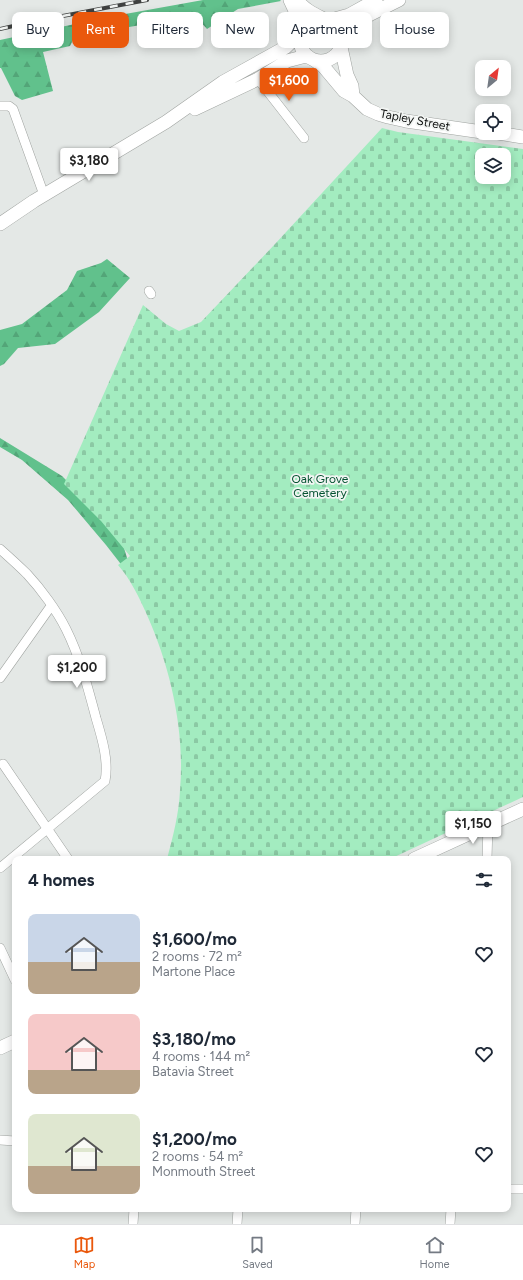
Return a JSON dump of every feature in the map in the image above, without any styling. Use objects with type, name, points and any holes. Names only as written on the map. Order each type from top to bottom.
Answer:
[{"type":"main road","points":[[290,0],[296,12]]},
{"type":"main road","points":[[297,0],[301,5],[311,12]]},
{"type":"main road","points":[[354,12],[376,0]]},
{"type":"main road","points":[[372,14],[399,0]]},
{"type":"main road","points":[[0,224],[44,195],[166,122],[223,82],[284,48]]},
{"type":"main road","points":[[301,48],[303,52],[310,58]]},
{"type":"main road","points":[[166,122],[258,79],[287,61],[310,58],[325,61],[335,56],[340,48]]},
{"type":"main road","name":"Tapley Street","points":[[343,48],[347,75],[352,86],[354,96]]},
{"type":"main road","name":"Tapley Street","points":[[310,58],[323,66],[344,92],[354,96],[367,109],[388,117],[475,131]]},
{"type":"main road","points":[[511,135],[523,137]]},
{"type":"main road","points":[[420,856],[523,809]]},
{"type":"main road","points":[[0,1048],[12,1042]]},
{"type":"street","points":[[258,79],[304,138]]},
{"type":"street","points":[[0,106],[9,106],[13,109],[44,195]]},
{"type":"street","points":[[0,550],[27,575],[51,606],[65,628],[80,664],[91,697],[102,738],[107,770],[105,781],[14,856]]},
{"type":"street","points":[[0,678],[51,606]]},
{"type":"street","points":[[3,764],[66,856]]},
{"type":"street","points":[[487,856],[488,824]]},
{"type":"street","points":[[0,868],[12,858]]},
{"type":"street","points":[[0,948],[12,974]]},
{"type":"street","points":[[0,1140],[12,1141]]},
{"type":"street","points":[[511,1189],[523,1189]]},
{"type":"street","points":[[133,1224],[134,1212]]},
{"type":"street","points":[[237,1224],[238,1212]]},
{"type":"street","points":[[355,1224],[356,1212]]},
{"type":"street","points":[[450,1224],[451,1212]]},
{"type":"green space","points":[[203,0],[281,1],[238,9],[233,12],[211,12],[211,26],[207,29],[203,25],[203,12],[137,12],[137,26],[129,27],[129,13]]},
{"type":"green space","points":[[72,25],[72,42],[70,46],[64,47],[64,26]]},
{"type":"green space","points":[[12,37],[12,48],[61,48],[43,52],[53,91],[22,100],[15,96],[0,68],[0,40]]},
{"type":"green space","name":"Oak Grove Cemetery","points":[[382,128],[398,132],[523,149],[523,797],[396,856],[168,856],[178,808],[181,768],[178,723],[163,657],[156,636],[138,595],[118,565],[130,556],[101,521],[64,484],[143,305],[166,324],[179,331],[201,322]]},
{"type":"green space","points":[[107,259],[130,278],[99,312],[55,344],[18,348],[4,364],[0,366],[0,330],[22,324],[67,290],[77,271],[101,263]]},
{"type":"green space","points":[[0,438],[62,476],[86,500],[105,485],[134,581],[68,500],[22,460],[0,447]]},
{"type":"railway","points":[[0,29],[147,0]]}]
